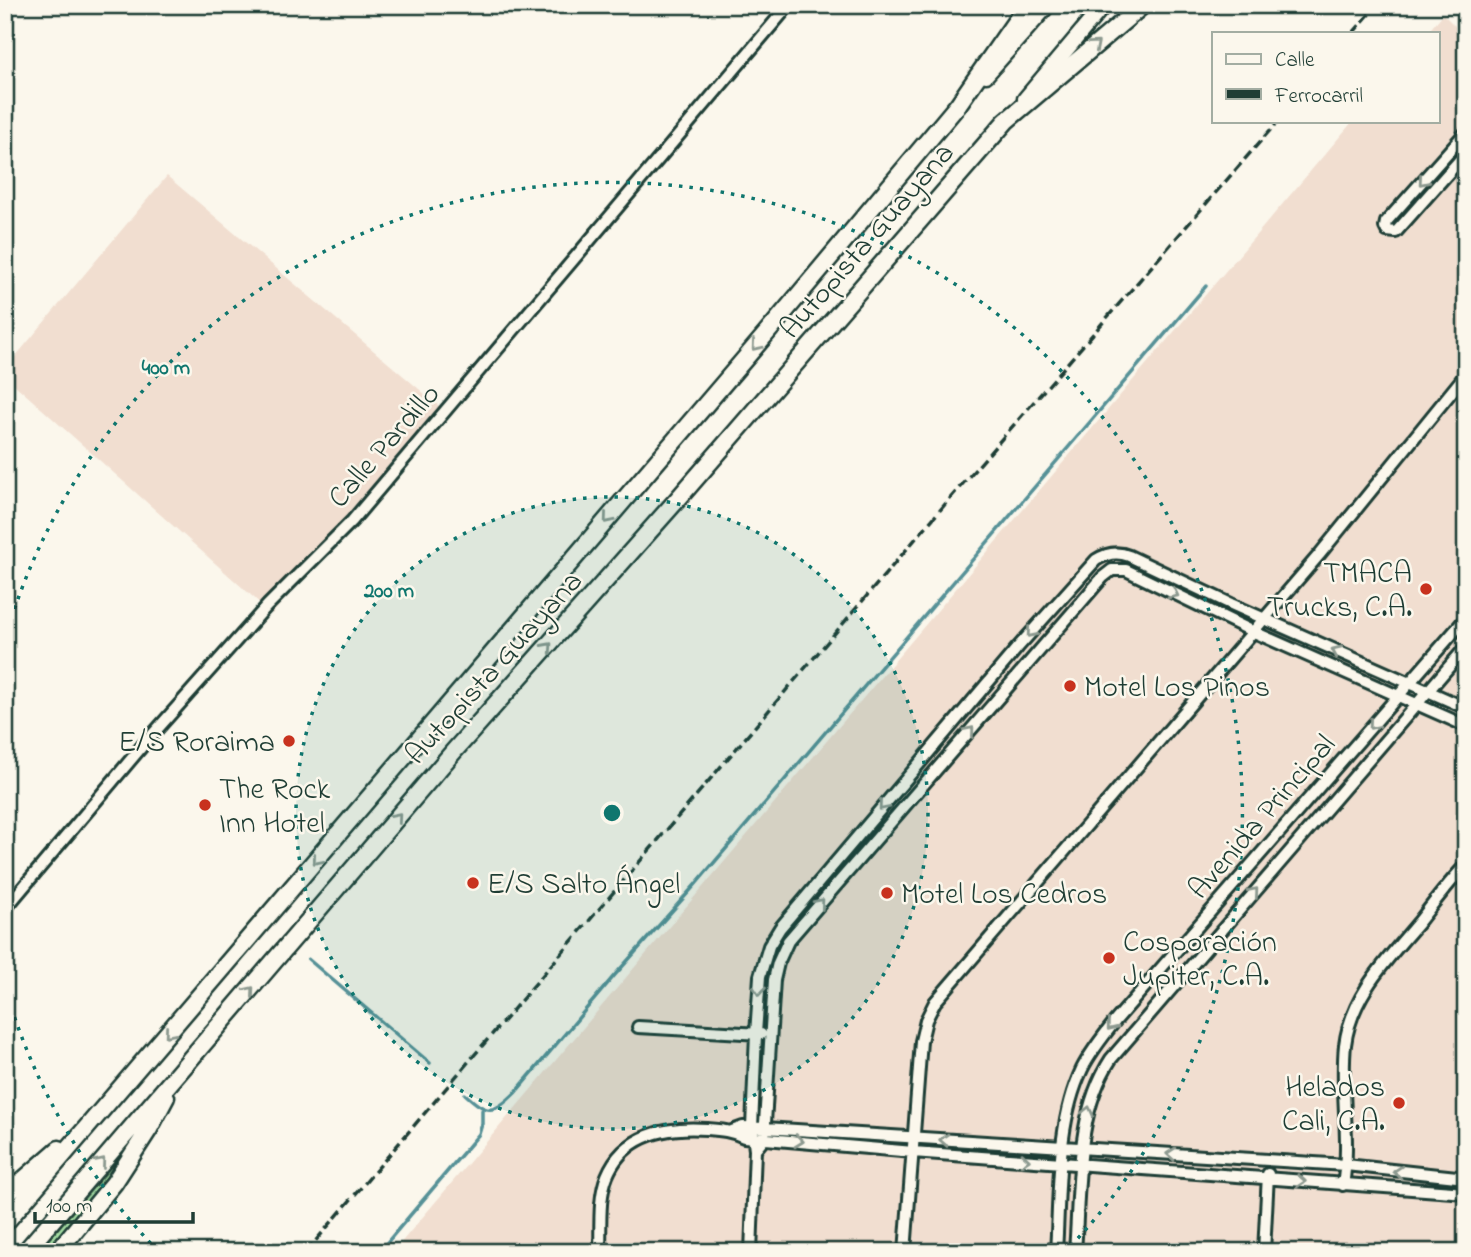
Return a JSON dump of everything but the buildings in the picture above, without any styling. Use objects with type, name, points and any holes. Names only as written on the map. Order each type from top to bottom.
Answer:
[{"type":"highway","name":"Autopista Guayana","points":[[5,1223],[757,345],[957,106],[1027,5]]},
{"type":"highway","name":"Autopista Guayana","points":[[25,1252],[454,751],[677,500],[1006,121],[1143,5]]},
{"type":"highway","points":[[57,1252],[114,1183],[149,1129],[181,1068]]},
{"type":"highway","points":[[5,1193],[90,1124]]},
{"type":"main road","points":[[957,106],[1048,5]]},
{"type":"main road","points":[[1006,121],[1104,5]]},
{"type":"street","name":"Calle Pardillo","points":[[5,909],[9,896],[267,606],[352,521],[789,5]]},
{"type":"street","points":[[1466,132],[1386,222],[1387,231],[1396,232],[1466,153]]},
{"type":"street","points":[[905,1252],[921,1041],[926,1020],[935,1002],[1254,632],[1465,375]]},
{"type":"street","points":[[1112,570],[1114,553]]},
{"type":"street","points":[[758,1133],[756,1034],[763,964],[769,946],[780,928],[1055,605],[1096,560],[1104,555],[1114,553],[1129,556],[1466,708]]},
{"type":"street","points":[[751,1252],[755,1150],[775,972],[781,955],[793,935],[1103,577],[1112,570],[1126,570],[1254,632],[1466,726]]},
{"type":"street","points":[[1055,605],[1069,616]]},
{"type":"street","name":"Avenida Principal","points":[[1056,1252],[1063,1147],[1069,1105],[1083,1067],[1095,1048],[1116,1020],[1466,618]]},
{"type":"street","name":"Avenida Principal","points":[[1075,1252],[1086,1116],[1099,1078],[1111,1059],[1466,647]]},
{"type":"street","points":[[903,783],[916,793]]},
{"type":"street","points":[[1343,1185],[1346,1165],[1344,1065],[1348,1031],[1354,1011],[1374,977],[1466,865]]},
{"type":"street","points":[[829,871],[841,880]]},
{"type":"street","points":[[780,928],[793,935]]},
{"type":"street","points":[[638,1027],[770,1035]]},
{"type":"street","points":[[1095,1048],[1111,1059]]},
{"type":"street","points":[[1083,1067],[1099,1078]]},
{"type":"street","points":[[600,1252],[606,1178],[618,1157],[628,1146],[651,1134],[673,1128],[732,1131],[743,1127],[758,1133],[913,1152],[1466,1193]]},
{"type":"street","points":[[758,1133],[914,1138],[1063,1147],[1346,1165],[1466,1178]]},
{"type":"street","points":[[1264,1252],[1267,1161]]},
{"type":"shaded area","points":[[1443,14],[1456,27],[1466,16],[1466,1252],[393,1252],[1352,122],[1440,122],[1440,32],[1428,32]]},
{"type":"shaded area","points":[[167,176],[445,411],[272,614],[5,376],[5,369]]},
{"type":"green space","points":[[157,1114],[54,1252],[38,1252]]},
{"type":"waterway","points":[[465,1094],[479,1105],[490,1109],[501,1105],[515,1093],[1206,286]]},
{"type":"waterway","points":[[308,959],[430,1063]]},
{"type":"waterway","points":[[379,1252],[479,1134],[482,1110]]},
{"type":"railway","points":[[1354,32],[1377,5]]},
{"type":"railway","points":[[306,1252],[959,488],[1277,122]]},
{"type":"place","name":"TMACA Trucks, C.A.","points":[[1426,589]]},
{"type":"place","name":"Motel Los Pinos","points":[[1070,686]]},
{"type":"place","name":"E/S Roraima","points":[[289,741]]},
{"type":"place","name":"The Rock Inn Hotel","points":[[205,805]]},
{"type":"place","name":"E/S Salto Ángel","points":[[473,883]]},
{"type":"place","name":"Motel Los Cedros","points":[[887,893]]},
{"type":"place","name":"Cosporación Jupiter, C.A.","points":[[1109,958]]},
{"type":"place","name":"Helados Cali, C.A.","points":[[1399,1103]]}]
